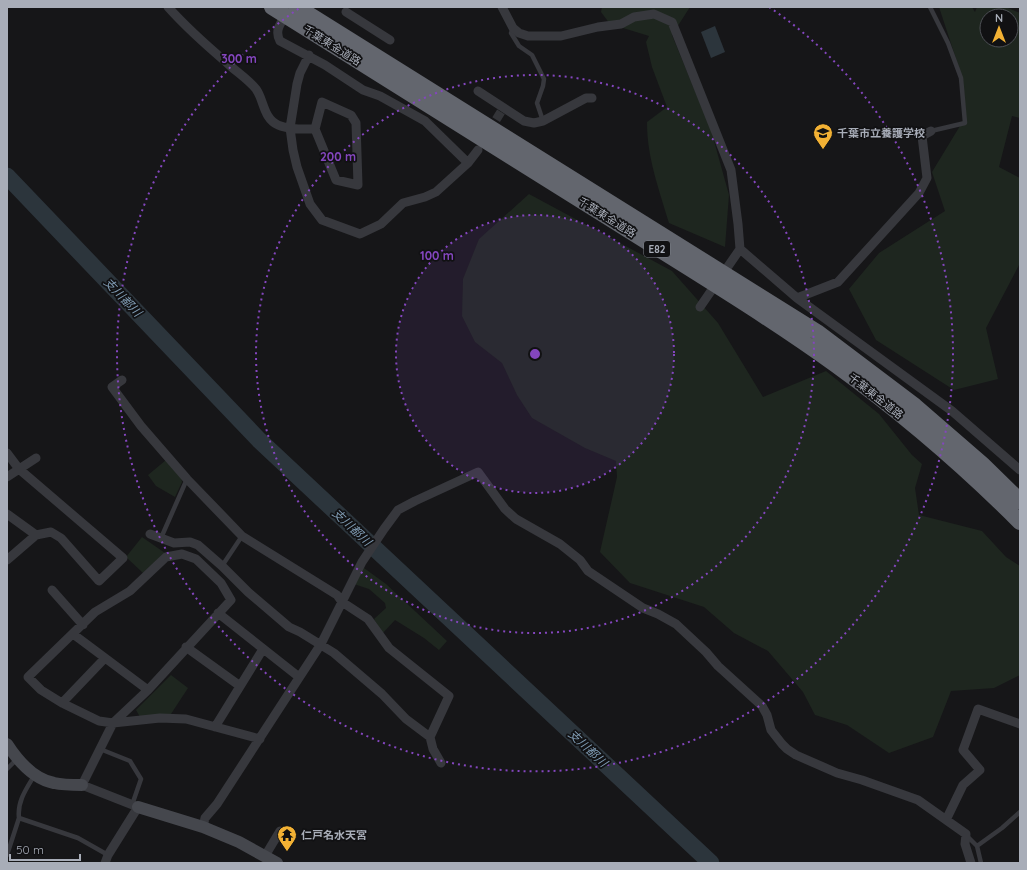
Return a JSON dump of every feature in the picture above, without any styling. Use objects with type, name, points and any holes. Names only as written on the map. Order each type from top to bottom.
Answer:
[{"type":"highway","name":"千葉東金道路","points":[[272,7],[739,300],[834,364],[888,404],[948,455],[1020,522]]},
{"type":"highway","name":"千葉東金道路","points":[[297,7],[817,332],[915,406],[982,464],[1020,501]]},
{"type":"street","points":[[168,7],[211,49],[256,88],[265,111],[270,119],[277,125],[290,128],[314,129]]},
{"type":"street","points":[[291,7],[277,29],[277,35],[280,41],[309,55],[363,90],[380,96],[424,122],[468,163]]},
{"type":"street","points":[[502,7],[512,28],[519,33],[528,36],[561,36],[598,27],[621,24],[634,17],[654,14],[672,22],[732,170],[740,249],[700,306]]},
{"type":"street","points":[[344,9],[390,40]]},
{"type":"street","points":[[309,55],[300,73],[297,84],[290,128],[293,150],[310,204],[322,220],[360,234],[381,224],[403,203],[425,197],[436,192],[468,163],[478,150]]},
{"type":"street","points":[[478,91],[524,121],[534,123],[543,121],[586,98],[592,98]]},
{"type":"street","points":[[322,102],[351,115],[356,123],[358,185],[336,180],[314,129],[322,102]]},
{"type":"street","points":[[797,298],[838,282],[919,193],[927,178],[922,136],[931,131]]},
{"type":"street","points":[[740,249],[797,298],[952,412],[1020,470]]},
{"type":"street","points":[[122,380],[112,387],[141,426],[187,479],[242,536],[337,595],[342,602],[368,619],[389,648],[449,696],[430,737],[433,749],[441,763]]},
{"type":"street","points":[[7,452],[19,470],[124,558],[99,581],[61,538],[50,532],[36,535],[7,560]]},
{"type":"street","points":[[7,477],[36,458]]},
{"type":"street","points":[[202,827],[205,818],[217,804],[321,644],[362,562],[398,510],[478,472],[505,509],[516,519],[560,544],[580,560],[588,571],[631,600],[676,624],[706,652],[718,666],[762,706],[767,715],[771,730],[787,749],[796,755],[836,773],[862,780],[918,800],[966,834],[965,844],[971,863]]},
{"type":"street","points":[[7,514],[36,535]]},
{"type":"street","points":[[150,534],[174,543],[190,542],[198,545],[288,627],[321,644],[334,653],[382,694],[406,719],[430,737]]},
{"type":"street","points":[[82,785],[113,723],[148,690],[186,647],[231,600],[221,583],[196,558],[182,554],[166,557],[130,591],[95,612],[28,677],[41,690],[62,703],[99,721],[113,723],[160,718],[186,719],[260,739]]},
{"type":"street","points":[[52,590],[83,624]]},
{"type":"street","points":[[218,613],[299,677]]},
{"type":"street","points":[[73,634],[148,690]]},
{"type":"street","points":[[186,647],[240,686]]},
{"type":"street","points":[[214,727],[263,649]]},
{"type":"street","points":[[62,703],[105,658]]},
{"type":"street","points":[[946,820],[963,785],[980,770],[963,750],[978,709],[1020,724]]},
{"type":"street","points":[[7,744],[17,759],[35,774],[53,783],[82,785],[135,806],[202,827],[238,842],[277,863]]},
{"type":"street","points":[[107,859],[135,806]]},
{"type":"street","points":[[265,856],[280,831]]},
{"type":"lane","points":[[930,7],[948,43],[961,78],[965,123],[931,131]]},
{"type":"lane","points":[[512,28],[511,33],[519,46],[532,56],[544,79],[537,103],[543,121]]},
{"type":"lane","points":[[161,538],[187,479]]},
{"type":"lane","points":[[222,566],[242,536]]},
{"type":"lane","points":[[100,749],[130,761],[141,779],[135,806]]},
{"type":"lane","points":[[7,769],[17,759]]},
{"type":"lane","points":[[7,854],[19,818],[18,812],[20,803],[35,774]]},
{"type":"lane","points":[[977,846],[1002,828],[1020,812]]},
{"type":"lane","points":[[19,818],[78,838],[107,859]]},
{"type":"lane","points":[[966,834],[977,846],[981,863]]},
{"type":"shaded area","points":[[602,7],[690,7],[672,35],[711,130],[729,195],[725,247],[669,223],[654,173],[649,148],[647,122],[667,107],[652,67],[646,42],[649,36],[610,24],[601,12]]},
{"type":"shaded area","points":[[939,7],[972,7],[975,12],[977,7],[1008,8],[979,8],[979,48],[1019,48],[1020,13],[1020,118],[1012,116],[999,167],[1020,178],[1020,265],[986,328],[998,379],[954,390],[876,340],[849,289],[879,253],[945,211],[932,172],[966,116],[963,80]]},
{"type":"shaded area","points":[[715,26],[725,52],[711,58],[701,32]]},
{"type":"shaded area","points":[[529,194],[672,271],[718,323],[763,397],[826,371],[879,414],[912,455],[922,464],[915,488],[919,515],[982,531],[1006,557],[1020,566],[1020,675],[994,688],[951,691],[933,737],[889,753],[847,725],[815,715],[803,692],[768,651],[734,633],[704,607],[630,583],[600,552],[617,477],[616,461],[585,448],[532,418],[517,395],[502,363],[475,342],[462,316],[463,279],[479,239]]},
{"type":"shaded area","points":[[166,460],[181,477],[182,482],[175,497],[156,486],[148,475]]},
{"type":"shaded area","points":[[142,537],[165,553],[143,573],[126,557]]},
{"type":"shaded area","points":[[364,568],[386,584],[447,641],[439,650],[424,638],[395,620],[382,634],[374,619],[386,608],[385,603],[369,589],[354,584]]},
{"type":"shaded area","points":[[171,675],[188,688],[171,714],[140,717],[136,710]]},
{"type":"waterway","name":"支川都川","points":[[7,176],[259,440],[711,863]]},
{"type":"tunnel","points":[[489,131],[504,107]]},
{"type":"place","name":"千葉市立養護学校","points":[[823,150]]},
{"type":"place","name":"仁戸名水天宮","points":[[287,852]]}]
